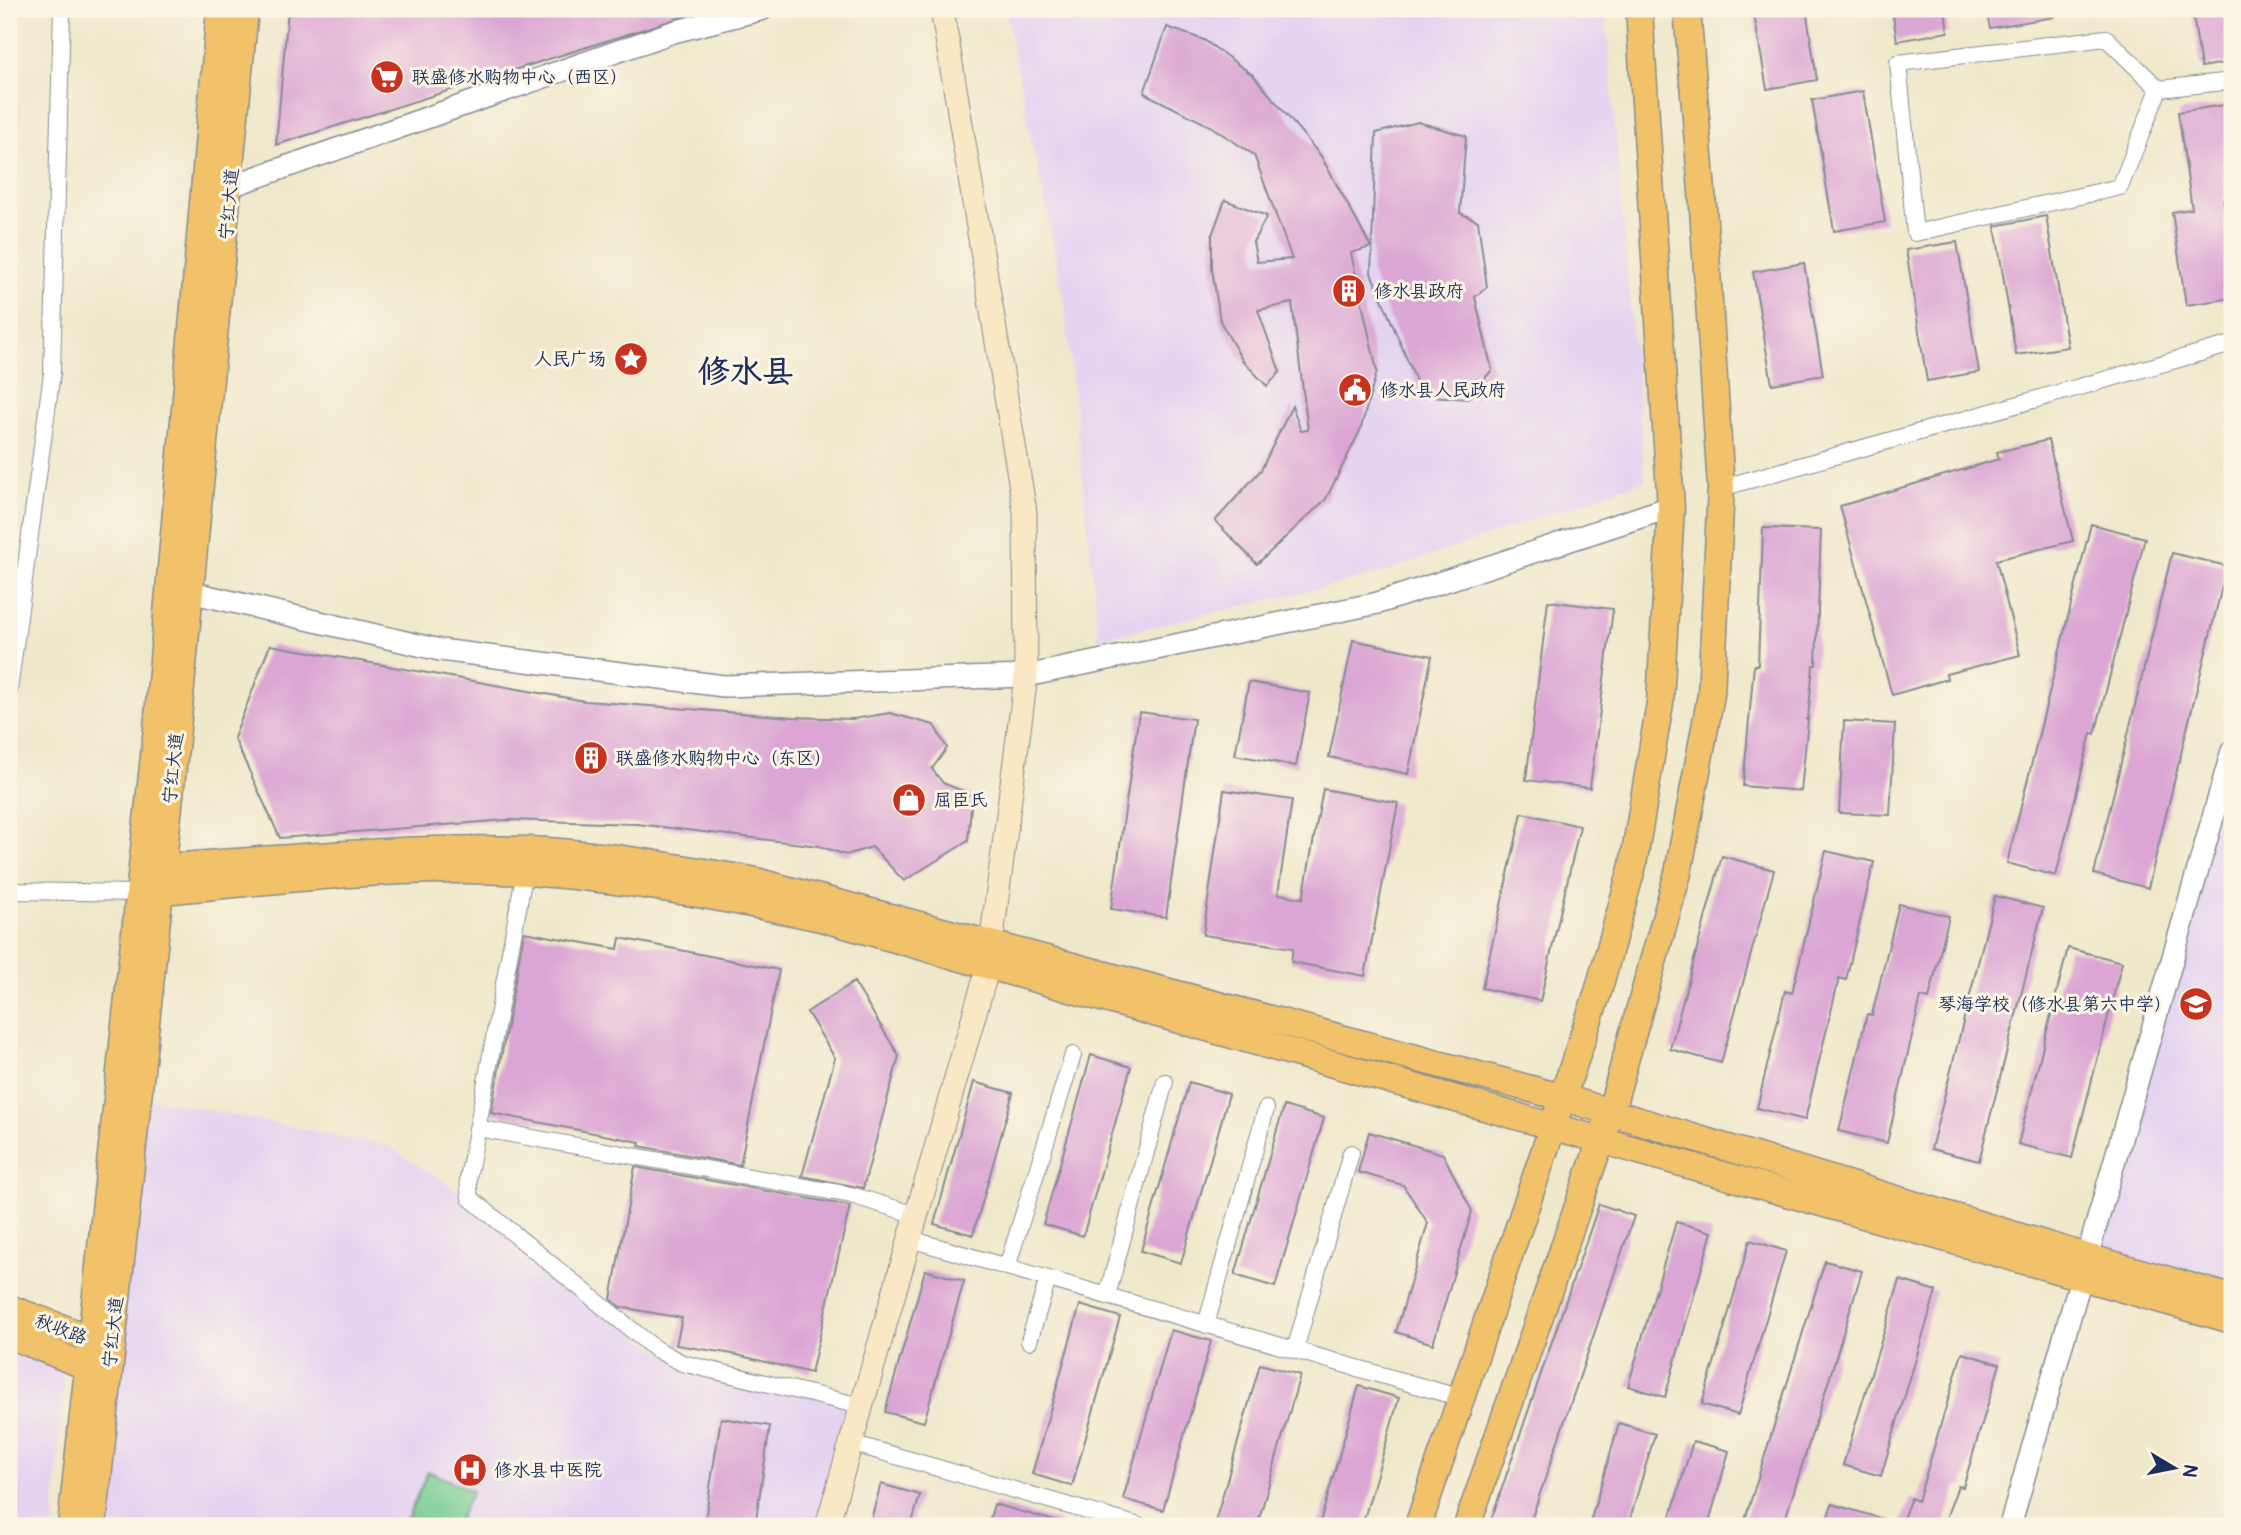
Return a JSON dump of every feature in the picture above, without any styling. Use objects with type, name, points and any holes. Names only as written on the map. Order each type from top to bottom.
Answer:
[{"type":"main road","name":"宁红大道","points":[[93,1526],[100,1360],[151,880],[220,9]]},
{"type":"main road","name":"宁红大道","points":[[151,880],[190,592],[245,9]]},
{"type":"main road","points":[[827,1526],[990,955],[1026,676],[1025,512],[942,9]]},
{"type":"main road","points":[[1418,1526],[1598,992],[1633,865],[1660,703],[1671,507],[1639,9]]},
{"type":"main road","points":[[1467,1526],[1606,1126],[1678,873],[1711,695],[1721,488],[1702,192],[1686,9]]},
{"type":"main road","points":[[151,880],[464,870],[527,862],[619,882],[733,900],[990,955],[1561,1097],[1606,1126]]},
{"type":"main road","points":[[990,955],[1552,1124],[1606,1126],[2083,1267],[2232,1320]]},
{"type":"main road","points":[[2083,1267],[2232,1298]]},
{"type":"main road","name":"秋收路","points":[[9,1308],[100,1360]]},
{"type":"main road","name":"秋收路","points":[[9,1335],[100,1360]]},
{"type":"main road","name":"宁红大道","points":[[71,1526],[100,1360]]},
{"type":"street","points":[[9,690],[52,373],[62,9]]},
{"type":"street","points":[[230,186],[673,32],[763,9]]},
{"type":"street","points":[[2106,38],[2159,89],[2120,187],[1915,233],[1898,63],[2106,38]]},
{"type":"street","points":[[2159,89],[2232,80]]},
{"type":"street","points":[[1721,488],[2232,344]]},
{"type":"street","points":[[190,592],[440,650],[724,686],[1026,676],[1378,603],[1671,507]]},
{"type":"street","points":[[2010,1526],[2232,751]]},
{"type":"street","points":[[527,862],[468,1179],[470,1198],[654,1348],[682,1363],[861,1406]]},
{"type":"street","points":[[9,891],[151,880]]},
{"type":"street","points":[[1007,1267],[1073,1055]]},
{"type":"street","points":[[1107,1296],[1165,1082]]},
{"type":"street","points":[[1206,1325],[1266,1109]]},
{"type":"street","points":[[477,1128],[851,1195],[916,1215]]},
{"type":"street","points":[[1295,1350],[1351,1153]]},
{"type":"street","points":[[909,1240],[1461,1398]]},
{"type":"street","points":[[1029,1342],[1048,1279]]},
{"type":"street","points":[[851,1443],[1139,1526]]},
{"type":"street","points":[[1077,1526],[1082,1510]]},
{"type":"shaded area","name":"修水县人民政府","points":[[1005,9],[1605,9],[1645,480],[1377,575],[1099,639],[1064,299]]},
{"type":"shaded area","name":"琴海学校（修水县第六中学）","points":[[2232,751],[2232,1298],[2087,1257]]},
{"type":"shaded area","points":[[138,1096],[387,1146],[470,1198],[654,1348],[861,1406],[827,1526],[93,1526]]},
{"type":"shaded area","points":[[9,1345],[64,1367],[54,1526],[9,1526]]},
{"type":"green space","points":[[428,1471],[472,1491],[456,1526],[404,1526]]},
{"type":"building","name":"联盛修水购物中心（西区）","points":[[288,9],[697,9],[698,12],[276,145]]},
{"type":"building","points":[[1753,9],[1806,9],[1817,80],[1767,89]]},
{"type":"building","points":[[1892,9],[1945,9],[1948,32],[1897,41]]},
{"type":"building","points":[[1986,9],[2053,9],[2054,17],[1990,28]]},
{"type":"building","points":[[2192,9],[2232,9],[2232,62],[2201,67]]},
{"type":"building","name":"修水县政府","points":[[1167,27],[1204,40],[1254,76],[1321,156],[1371,247],[1351,253],[1377,371],[1360,431],[1326,499],[1257,564],[1215,521],[1261,470],[1292,406],[1301,431],[1308,430],[1292,303],[1258,310],[1280,372],[1267,386],[1242,360],[1220,321],[1212,269],[1212,235],[1225,200],[1267,216],[1253,242],[1257,262],[1292,259],[1254,155],[1210,126],[1144,93]]},
{"type":"building","points":[[1863,91],[1885,222],[1834,231],[1812,100]]},
{"type":"building","points":[[2230,104],[2232,198],[2223,199],[2232,259],[2232,298],[2186,305],[2172,212],[2192,209],[2178,112]]},
{"type":"building","points":[[1418,122],[1466,136],[1460,213],[1478,221],[1487,287],[1475,297],[1492,370],[1467,399],[1422,395],[1371,273],[1376,133]]},
{"type":"building","points":[[2046,216],[2068,347],[2016,355],[1995,226]]},
{"type":"building","points":[[1957,242],[1979,372],[1927,381],[1906,250]]},
{"type":"building","points":[[1804,263],[1823,375],[1772,384],[1753,272]]},
{"type":"building","points":[[2048,440],[2073,541],[1996,560],[2020,655],[1946,674],[1947,679],[1892,695],[1840,506],[1999,459],[1997,452]]},
{"type":"building","points":[[2091,524],[2145,538],[2095,734],[2091,733],[2056,876],[2007,863]]},
{"type":"building","points":[[1763,528],[1821,530],[1816,665],[1813,665],[1808,719],[1805,719],[1808,720],[1801,791],[1743,786],[1754,665],[1758,665]]},
{"type":"building","points":[[2172,553],[2227,566],[2148,888],[2094,874]]},
{"type":"building","points":[[1548,601],[1613,609],[1590,788],[1526,780]]},
{"type":"building","points":[[1353,640],[1432,656],[1408,774],[1329,757]]},
{"type":"building","name":"联盛修水购物中心（东区）","points":[[270,645],[585,701],[793,717],[853,719],[890,713],[934,725],[947,748],[932,769],[943,783],[972,795],[968,841],[904,881],[872,847],[846,855],[819,846],[637,824],[507,820],[280,838],[234,738]]},
{"type":"building","points":[[1249,682],[1310,693],[1296,766],[1235,755]]},
{"type":"building","points":[[1139,712],[1194,719],[1166,917],[1111,909]]},
{"type":"building","points":[[1844,721],[1895,724],[1890,815],[1839,813]]},
{"type":"building","points":[[1323,789],[1398,803],[1365,976],[1291,962],[1293,948],[1203,935],[1224,790],[1292,800],[1278,894],[1303,898]]},
{"type":"building","points":[[1522,813],[1580,826],[1540,1001],[1482,988]]},
{"type":"building","points":[[1826,851],[1874,862],[1846,980],[1839,978],[1805,1120],[1757,1108],[1785,991],[1792,993]]},
{"type":"building","points":[[1722,856],[1774,870],[1721,1063],[1670,1049]]},
{"type":"building","points":[[1995,896],[2043,908],[1979,1161],[1931,1149]]},
{"type":"building","points":[[1899,904],[1949,916],[1929,999],[1921,997],[1887,1143],[1839,1131],[1867,1014],[1872,1015]]},
{"type":"building","points":[[524,932],[618,949],[620,938],[779,970],[740,1165],[491,1113]]},
{"type":"building","points":[[2068,948],[2122,962],[2072,1158],[2018,1144]]},
{"type":"building","points":[[854,982],[899,1056],[863,1188],[802,1176],[835,1058],[807,1012]]},
{"type":"building","points":[[1091,1055],[1131,1067],[1083,1236],[1043,1224]]},
{"type":"building","points":[[974,1082],[1013,1093],[973,1235],[934,1224]]},
{"type":"building","points":[[1189,1082],[1229,1094],[1181,1263],[1141,1251]]},
{"type":"building","points":[[1284,1106],[1324,1118],[1275,1287],[1235,1275]]},
{"type":"building","points":[[1369,1132],[1443,1154],[1472,1211],[1433,1344],[1396,1332],[1428,1223],[1403,1185],[1358,1172]]},
{"type":"building","points":[[635,1167],[850,1206],[811,1373],[733,1354],[676,1345],[682,1318],[620,1307],[611,1299]]},
{"type":"building","points":[[1599,1204],[1634,1216],[1529,1526],[1489,1526]]},
{"type":"building","points":[[1676,1222],[1712,1232],[1665,1397],[1628,1386]]},
{"type":"building","points":[[1750,1240],[1786,1251],[1738,1415],[1702,1404]]},
{"type":"building","points":[[1825,1261],[1862,1271],[1832,1370],[1783,1526],[1743,1526]]},
{"type":"building","points":[[925,1270],[964,1281],[924,1422],[885,1412]]},
{"type":"building","points":[[1900,1280],[1936,1291],[1881,1476],[1843,1465]]},
{"type":"building","points":[[1080,1305],[1120,1317],[1072,1486],[1032,1474]]},
{"type":"building","points":[[1171,1330],[1211,1341],[1163,1510],[1123,1499]]},
{"type":"building","points":[[1962,1353],[2000,1364],[1963,1487],[1958,1486],[1943,1526],[1900,1526],[1911,1498],[1918,1501]]},
{"type":"building","points":[[1260,1364],[1300,1375],[1257,1526],[1214,1526]]},
{"type":"building","points":[[1359,1386],[1399,1398],[1362,1526],[1319,1526]]},
{"type":"building","points":[[721,1418],[770,1426],[755,1526],[704,1526]]},
{"type":"building","points":[[1619,1423],[1655,1434],[1628,1526],[1589,1526]]},
{"type":"building","points":[[1693,1441],[1729,1451],[1708,1526],[1668,1526]]},
{"type":"building","points":[[881,1484],[920,1495],[911,1526],[869,1526]]},
{"type":"building","points":[[994,1504],[1058,1522],[1057,1526],[988,1526]]},
{"type":"building","points":[[1832,1504],[1893,1522],[1893,1526],[1825,1526]]},
{"type":"place","name":"联盛修水购物中心（西区）","points":[[387,77]]},
{"type":"place","name":"修水县政府","points":[[1349,291]]},
{"type":"place","name":"人民广场","points":[[631,359]]},
{"type":"place","name":"修水县人民政府","points":[[1355,390]]},
{"type":"place","name":"联盛修水购物中心（东区）","points":[[591,758]]},
{"type":"place","name":"屈臣氏","points":[[909,800]]},
{"type":"place","name":"琴海学校（修水县第六中学）","points":[[2196,1004]]},
{"type":"place","name":"修水县中医院","points":[[470,1470]]},
{"type":"district","name":"修水县","points":[[746,371]]}]
